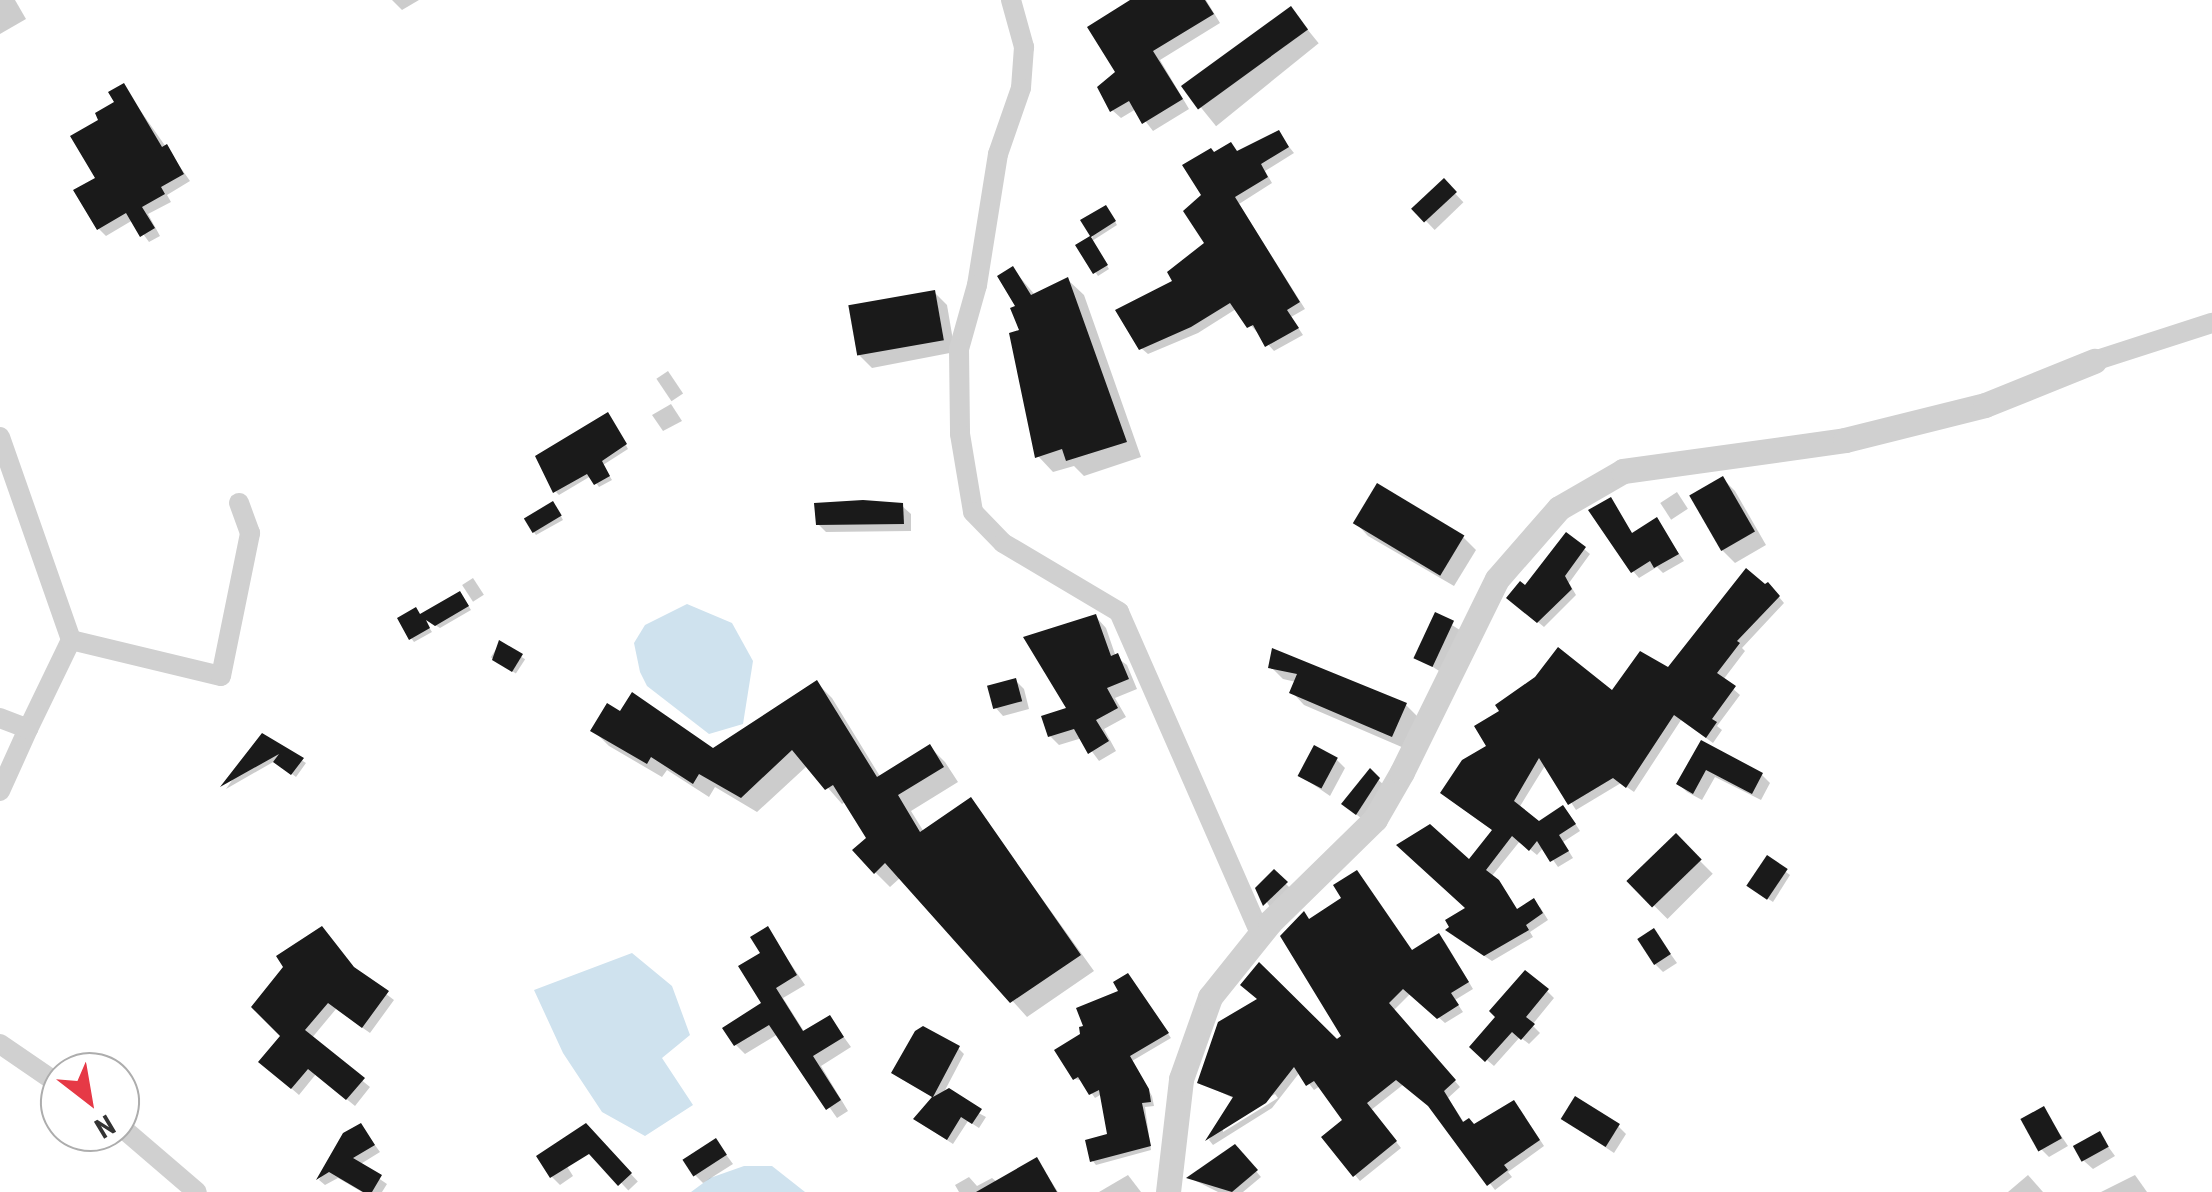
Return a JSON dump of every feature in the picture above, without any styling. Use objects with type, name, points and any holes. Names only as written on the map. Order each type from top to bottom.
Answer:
[{"type":"street","points":[[1011,0],[1024,47],[1020,88],[998,154],[976,285],[959,348],[960,434],[973,512],[1003,544],[1119,612],[1260,933]]},
{"type":"street","points":[[1168,1192],[1181,1079],[1210,997],[1260,933],[1374,819],[1402,772],[1497,579],[1559,508],[1623,471],[1845,440],[1986,406],[2094,362],[2212,323]]},
{"type":"street","points":[[0,436],[72,640],[0,791]]},
{"type":"street","points":[[72,640],[220,676],[250,533],[240,504]]},
{"type":"street","points":[[0,718],[28,729]]},
{"type":"street","points":[[0,1044],[40,1071]]},
{"type":"street","points":[[140,1143],[197,1192]]},
{"type":"water","points":[[687,604],[732,623],[753,661],[743,724],[709,734],[647,686],[640,672],[634,643],[645,625]]},
{"type":"water","points":[[632,953],[672,986],[690,1035],[662,1058],[693,1105],[645,1136],[602,1112],[563,1053],[534,990]]},
{"type":"water","points":[[744,1166],[772,1166],[805,1192],[691,1192],[710,1178]]},
{"type":"building","points":[[1130,0],[1205,0],[1214,14],[1153,51],[1183,99],[1142,124],[1129,101],[1110,112],[1097,87],[1115,72],[1087,27]]},
{"type":"building","points":[[1291,6],[1308,29],[1198,109],[1181,86]]},
{"type":"building","points":[[124,83],[162,147],[167,144],[184,174],[161,187],[165,194],[142,207],[155,228],[140,237],[126,213],[97,230],[73,190],[95,178],[70,136],[98,120],[95,113],[114,102],[108,92]]},
{"type":"building","points":[[1279,130],[1289,147],[1261,164],[1268,177],[1235,197],[1300,302],[1287,310],[1299,328],[1265,347],[1253,325],[1247,328],[1230,303],[1191,327],[1139,350],[1115,310],[1172,281],[1167,272],[1204,243],[1183,211],[1201,195],[1182,165],[1211,148],[1214,152],[1231,142],[1237,151]]},
{"type":"building","points":[[1444,178],[1457,192],[1424,223],[1411,209]]},
{"type":"building","points":[[1106,205],[1116,221],[1091,237],[1108,265],[1093,274],[1075,245],[1090,236],[1080,220]]},
{"type":"building","points":[[1013,266],[1031,295],[1068,277],[1127,442],[1066,461],[1062,449],[1035,458],[1009,333],[1019,330],[1010,308],[1015,306],[997,276]]},
{"type":"building","points":[[935,290],[944,340],[857,356],[848,305]]},
{"type":"building","points":[[608,412],[627,444],[602,461],[610,476],[594,485],[587,474],[553,493],[535,456]]},
{"type":"building","points":[[1723,476],[1755,531],[1721,551],[1689,496]]},
{"type":"building","points":[[1377,483],[1464,536],[1440,576],[1353,523]]},
{"type":"building","points":[[1611,497],[1632,533],[1657,517],[1679,554],[1654,568],[1650,561],[1631,573],[1588,510]]},
{"type":"building","points":[[553,501],[562,516],[533,533],[524,519]]},
{"type":"building","points":[[814,503],[903,503],[904,524],[816,525]]},
{"type":"building","points":[[1566,532],[1586,547],[1565,576],[1572,589],[1537,623],[1506,598],[1520,581],[1525,585]]},
{"type":"building","points":[[1746,568],[1765,584],[1768,582],[1780,596],[1737,641],[1740,643],[1717,673],[1736,686],[1712,719],[1717,722],[1706,738],[1674,715],[1626,788],[1613,778],[1568,805],[1539,758],[1514,801],[1539,821],[1563,805],[1576,824],[1559,835],[1569,851],[1550,862],[1537,841],[1529,851],[1512,836],[1486,870],[1499,880],[1517,909],[1534,898],[1543,913],[1526,925],[1529,930],[1484,956],[1445,930],[1449,927],[1445,920],[1465,908],[1396,845],[1430,824],[1469,859],[1492,830],[1440,793],[1462,760],[1486,746],[1474,726],[1499,711],[1495,705],[1535,677],[1558,647],[1612,690],[1640,651],[1668,667]]},
{"type":"building","points":[[460,591],[469,606],[435,626],[426,620],[430,628],[409,640],[397,618],[416,607],[420,614]]},
{"type":"building","points":[[1435,612],[1454,621],[1432,667],[1413,658]]},
{"type":"building","points":[[1096,614],[1111,656],[1118,653],[1129,679],[1107,688],[1118,708],[1096,720],[1109,741],[1088,754],[1074,729],[1048,737],[1041,716],[1066,708],[1023,637]]},
{"type":"building","points":[[499,640],[523,654],[512,672],[492,660]]},
{"type":"building","points":[[1272,648],[1407,703],[1392,737],[1289,693],[1297,674],[1268,668]]},
{"type":"building","points":[[1016,678],[1022,701],[993,709],[987,686]]},
{"type":"building","points":[[817,680],[877,777],[930,744],[944,767],[898,795],[920,832],[971,797],[1081,955],[1010,1003],[885,863],[874,874],[852,850],[866,838],[833,785],[825,790],[792,750],[741,798],[699,774],[693,784],[651,757],[647,764],[590,731],[607,703],[620,711],[632,692],[713,748]]},
{"type":"building","points":[[262,733],[304,758],[291,775],[273,762],[279,754],[220,787]]},
{"type":"building","points":[[1701,740],[1763,773],[1752,794],[1706,770],[1693,794],[1676,784]]},
{"type":"building","points":[[1314,745],[1338,758],[1321,789],[1298,776]]},
{"type":"building","points":[[1370,768],[1380,778],[1356,815],[1341,804]]},
{"type":"building","points":[[1676,833],[1702,860],[1652,908],[1626,881]]},
{"type":"building","points":[[1767,855],[1788,869],[1767,900],[1746,886]]},
{"type":"building","points":[[1274,869],[1288,882],[1263,906],[1255,888]]},
{"type":"building","points":[[1357,870],[1412,950],[1439,933],[1469,982],[1451,993],[1459,1005],[1437,1019],[1403,989],[1389,1003],[1456,1080],[1444,1091],[1463,1122],[1469,1118],[1474,1124],[1514,1100],[1540,1140],[1504,1165],[1508,1170],[1487,1186],[1428,1106],[1396,1080],[1367,1103],[1397,1141],[1353,1177],[1321,1137],[1342,1120],[1314,1081],[1306,1086],[1294,1067],[1266,1103],[1205,1141],[1233,1097],[1197,1083],[1218,1022],[1257,999],[1240,985],[1259,962],[1337,1039],[1341,1036],[1280,936],[1304,911],[1309,919],[1341,898],[1333,885]]},
{"type":"building","points":[[322,926],[354,967],[389,991],[362,1028],[328,1003],[305,1030],[365,1078],[346,1100],[308,1069],[291,1089],[258,1062],[280,1036],[251,1007],[283,967],[276,956]]},
{"type":"building","points":[[768,926],[797,975],[776,988],[803,1031],[830,1015],[844,1037],[813,1056],[841,1100],[826,1110],[769,1025],[734,1046],[722,1028],[761,1003],[738,966],[760,953],[750,937]]},
{"type":"building","points":[[1654,928],[1671,954],[1654,965],[1637,939]]},
{"type":"building","points":[[1525,970],[1549,989],[1526,1017],[1535,1024],[1521,1040],[1512,1032],[1485,1062],[1469,1047],[1495,1017],[1489,1011]]},
{"type":"building","points":[[1128,973],[1169,1033],[1130,1056],[1149,1089],[1151,1102],[1142,1103],[1151,1146],[1090,1162],[1085,1140],[1107,1134],[1099,1090],[1089,1095],[1078,1077],[1073,1080],[1054,1050],[1080,1034],[1079,1027],[1083,1026],[1076,1008],[1118,991],[1113,982]]},
{"type":"building","points":[[923,1026],[960,1046],[933,1097],[949,1088],[982,1109],[972,1124],[961,1117],[947,1140],[913,1119],[932,1097],[891,1073],[915,1031]]},
{"type":"building","points":[[1575,1096],[1620,1124],[1606,1147],[1561,1119]]},
{"type":"building","points":[[2044,1106],[2062,1138],[2038,1151],[2020,1119]]},
{"type":"building","points":[[361,1123],[375,1145],[353,1158],[382,1175],[372,1192],[363,1192],[329,1172],[316,1180],[343,1133]]},
{"type":"building","points":[[586,1123],[632,1173],[618,1186],[589,1154],[550,1178],[536,1156]]},
{"type":"building","points":[[2100,1131],[2109,1147],[2082,1162],[2073,1146]]},
{"type":"building","points":[[716,1138],[727,1155],[693,1177],[682,1160]]},
{"type":"building","points":[[1235,1144],[1258,1170],[1232,1192],[1186,1178]]},
{"type":"building","points":[[1037,1157],[1057,1192],[976,1192]]}]
